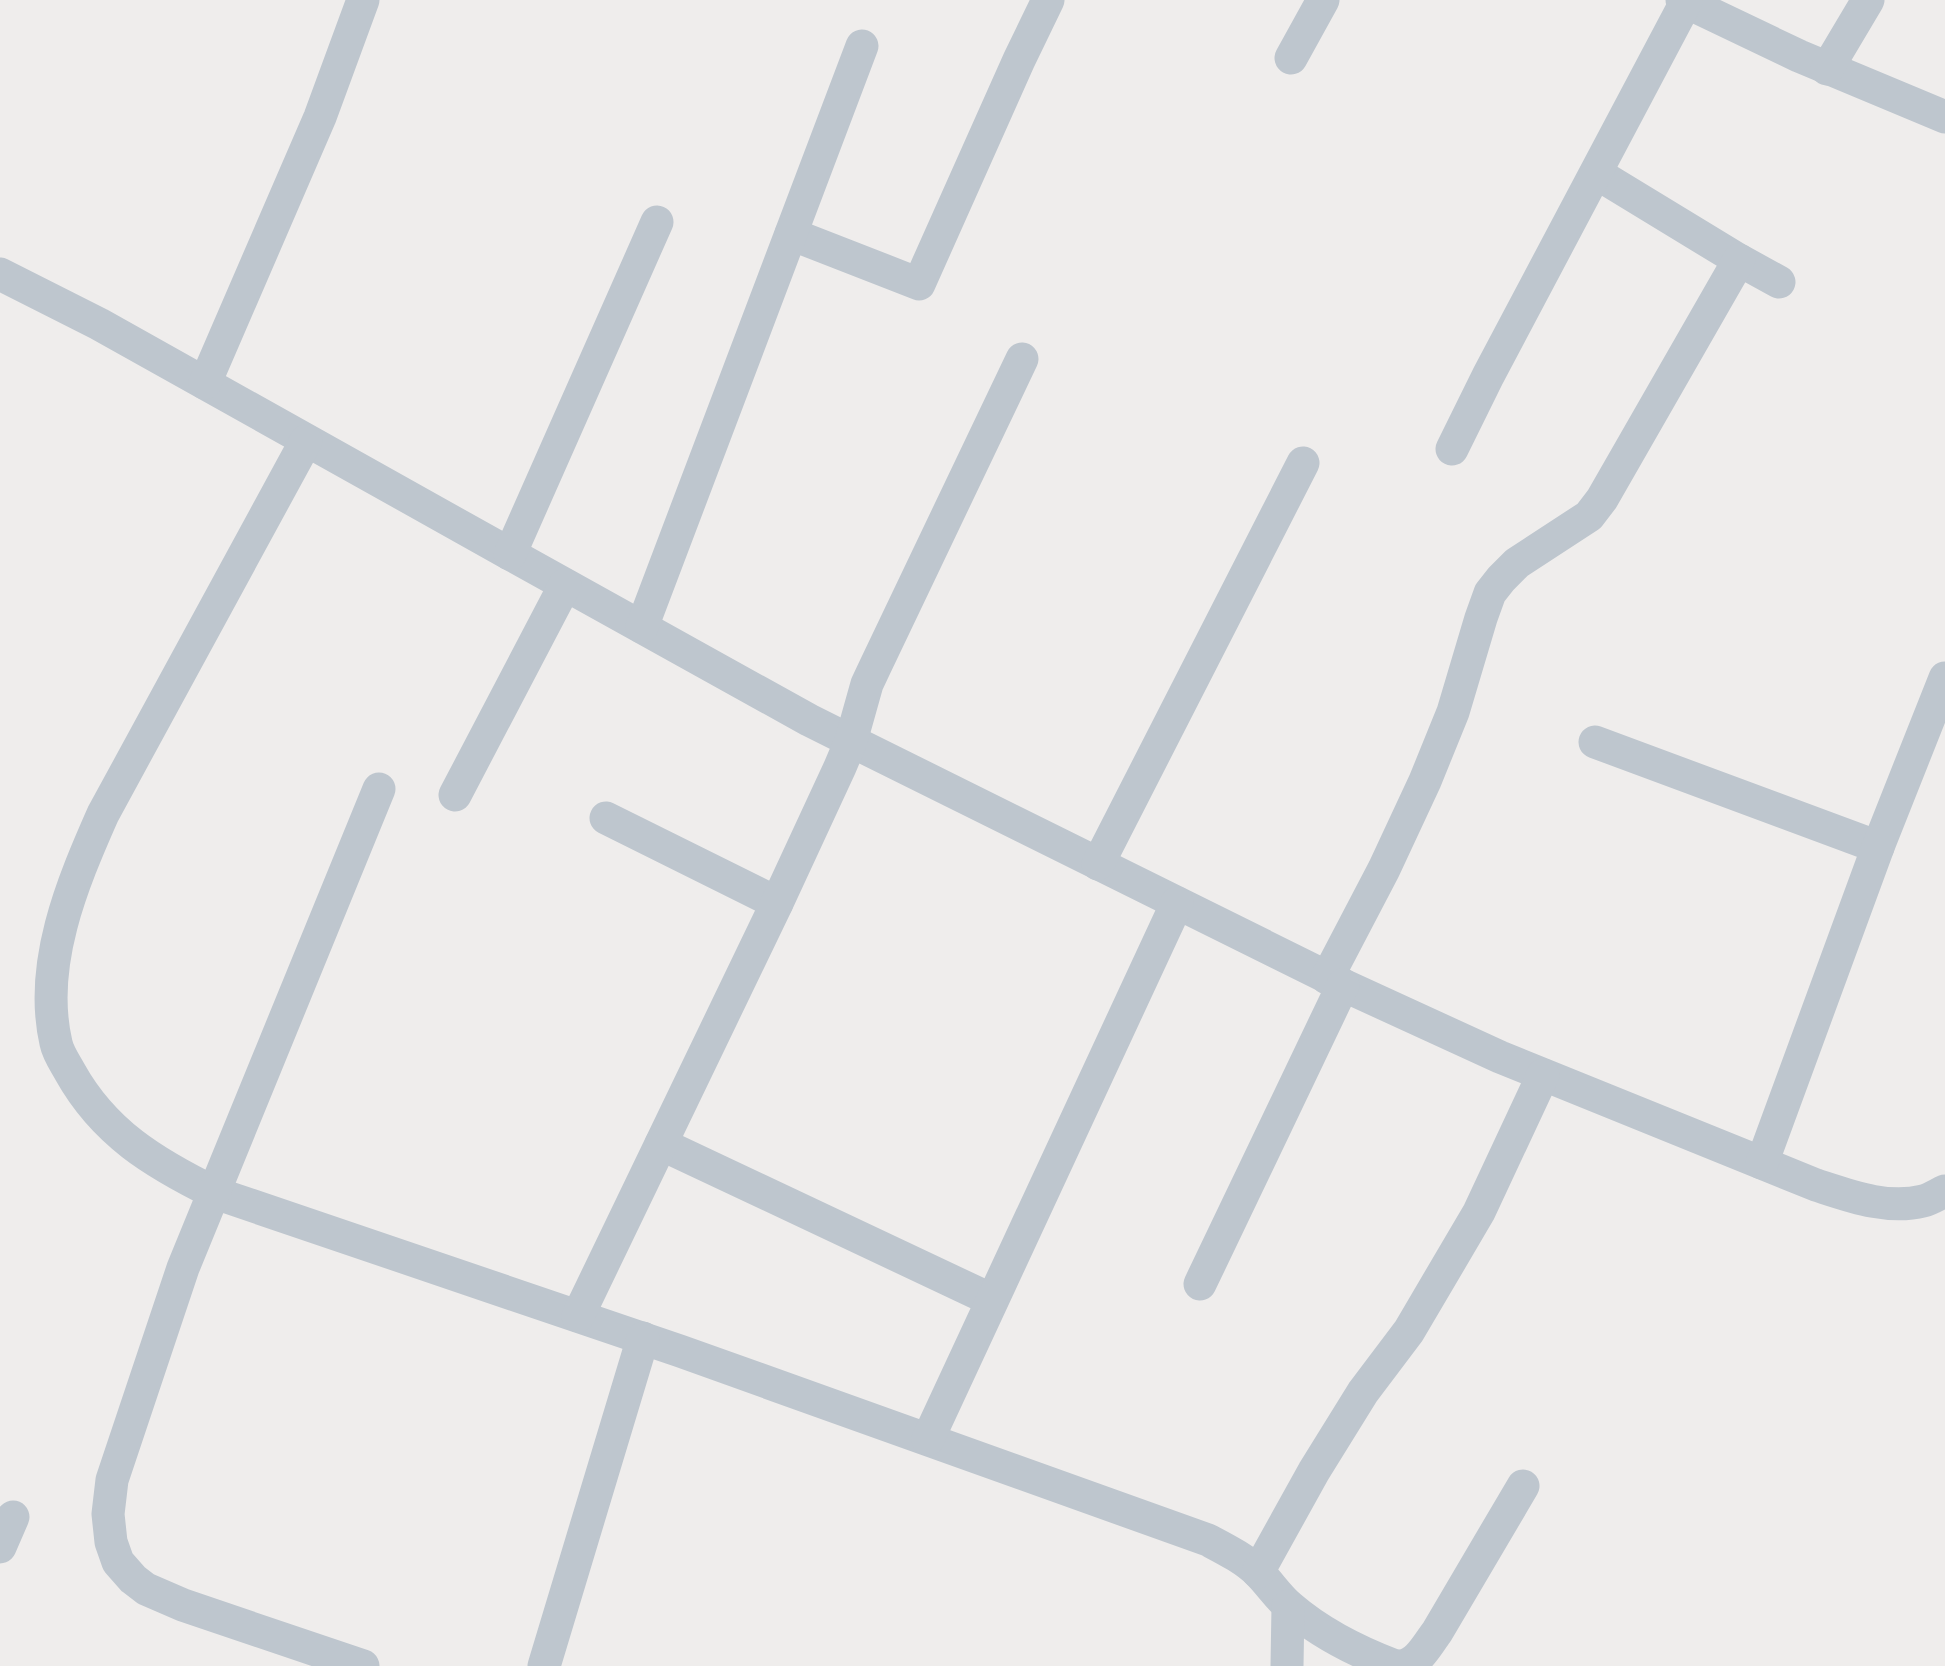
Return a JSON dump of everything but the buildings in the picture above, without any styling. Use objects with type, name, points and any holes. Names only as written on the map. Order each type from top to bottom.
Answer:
[{"type":"street","points":[[205,383],[320,117],[363,0]]},
{"type":"street","points":[[791,234],[919,284],[1048,0]]},
{"type":"street","points":[[1291,58],[1323,0]]},
{"type":"street","points":[[1827,69],[1868,0]]},
{"type":"street","points":[[1452,449],[1684,1],[1827,69],[1945,117]]},
{"type":"street","points":[[642,627],[862,46]]},
{"type":"street","points":[[1596,173],[1779,282]]},
{"type":"street","points":[[510,554],[657,222]]},
{"type":"street","points":[[1200,1284],[1425,781],[1453,712],[1490,593],[1517,563],[1589,516],[1602,499],[1739,260]]},
{"type":"street","points":[[0,274],[99,324],[809,720],[1335,982],[1543,1075],[1816,1185],[1866,1201],[1901,1204],[1938,1200]]},
{"type":"street","points":[[578,1316],[777,903],[850,741],[864,693],[875,667],[1022,359]]},
{"type":"street","points":[[306,441],[103,814],[76,873],[63,913],[50,1004],[56,1046],[81,1092],[104,1120],[139,1150],[171,1171],[214,1193],[643,1338],[1208,1540],[1258,1572],[1288,1606],[1311,1624],[1337,1640],[1395,1666]]},
{"type":"street","points":[[1098,864],[1303,463]]},
{"type":"street","points":[[455,795],[565,585]]},
{"type":"street","points":[[1762,1163],[1878,847],[1945,678]]},
{"type":"street","points":[[1595,742],[1878,847]]},
{"type":"street","points":[[363,1666],[183,1605],[146,1589],[133,1579],[118,1562],[111,1542],[108,1514],[112,1480],[183,1268],[379,789]]},
{"type":"street","points":[[606,818],[777,903]]},
{"type":"street","points":[[928,1439],[1177,903]]},
{"type":"street","points":[[1258,1572],[1314,1470],[1362,1392],[1409,1330],[1479,1212],[1543,1075]]},
{"type":"street","points":[[661,1144],[992,1300]]},
{"type":"street","points":[[544,1666],[643,1338]]},
{"type":"street","points":[[1401,1666],[1409,1665],[1415,1660],[1437,1632],[1523,1486]]},
{"type":"street","points":[[0,1547],[13,1517]]},
{"type":"street","points":[[1287,1666],[1288,1606]]}]
